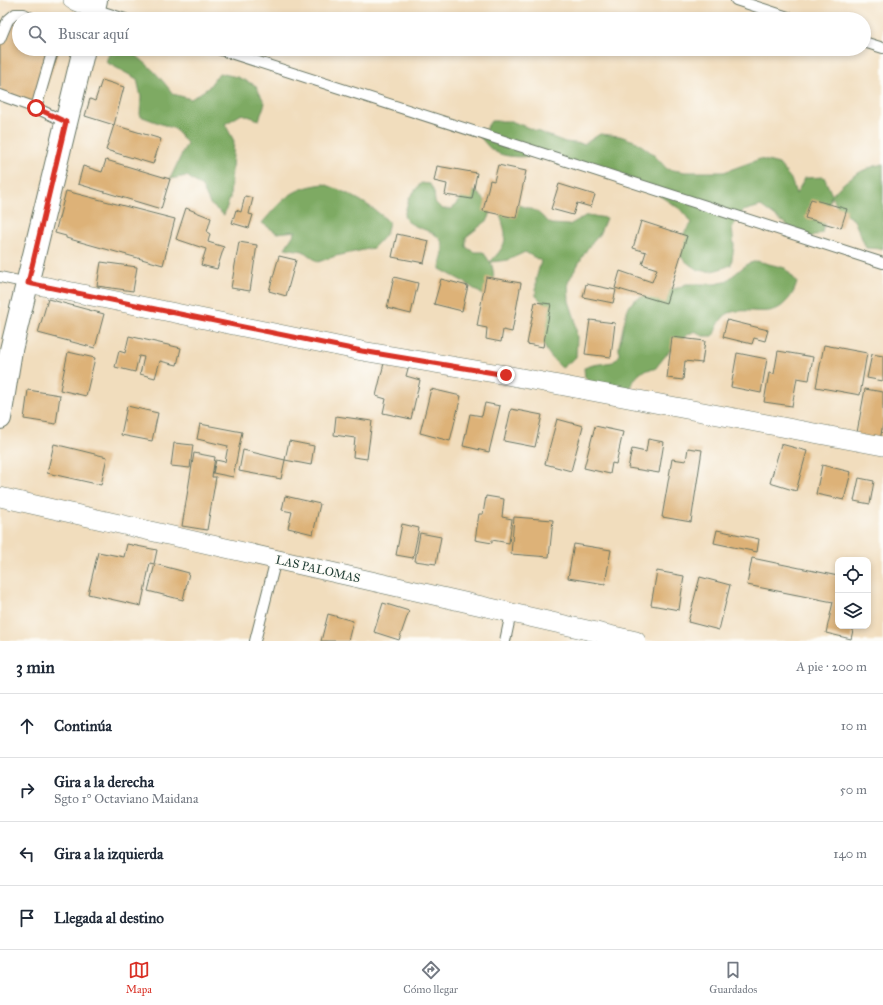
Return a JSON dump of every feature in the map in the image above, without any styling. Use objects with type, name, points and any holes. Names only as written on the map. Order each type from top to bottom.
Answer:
[{"type":"main road","points":[[0,418],[11,350],[82,56]]},
{"type":"street","points":[[73,0],[94,9]]},
{"type":"street","points":[[28,283],[362,351],[506,375],[883,446]]},
{"type":"street","name":"LAS PALOMAS","points":[[0,497],[636,641]]},
{"type":"lane","points":[[736,0],[773,12]]},
{"type":"lane","points":[[0,39],[8,20],[12,17]]},
{"type":"lane","points":[[871,44],[883,48]]},
{"type":"lane","points":[[36,108],[51,56]]},
{"type":"lane","points":[[240,56],[883,263]]},
{"type":"lane","points":[[0,95],[36,108],[66,122]]},
{"type":"lane","points":[[0,277],[28,283]]},
{"type":"lane","points":[[256,641],[276,559]]},
{"type":"lane","points":[[505,641],[511,613]]},
{"type":"green space","points":[[108,56],[136,56],[151,68],[173,94],[191,99],[208,88],[219,73],[237,77],[255,85],[265,103],[259,120],[242,114],[225,124],[234,141],[230,198],[224,215],[210,204],[202,187],[187,176],[170,179],[187,143],[175,129],[140,116],[141,97],[137,79],[106,62]]},
{"type":"green space","points":[[491,121],[511,121],[565,142],[584,144],[600,134],[620,136],[637,142],[653,154],[667,169],[685,172],[724,172],[760,159],[779,164],[791,179],[796,194],[805,178],[824,177],[832,195],[849,179],[861,171],[883,164],[883,249],[866,248],[854,220],[840,211],[831,196],[822,233],[806,239],[761,206],[743,211],[732,228],[734,246],[731,265],[710,271],[699,270],[681,257],[681,237],[692,223],[680,209],[649,189],[545,154],[517,157],[503,155],[496,152],[480,137]]},
{"type":"green space","points":[[421,183],[430,184],[434,192],[435,202],[442,209],[452,209],[464,194],[474,191],[482,197],[491,212],[488,220],[466,237],[466,247],[474,252],[483,252],[490,262],[496,256],[505,240],[500,215],[517,204],[536,211],[551,224],[569,225],[587,215],[606,218],[599,235],[587,249],[568,282],[569,301],[575,319],[577,338],[576,357],[562,368],[548,353],[545,347],[543,335],[549,309],[536,296],[536,279],[541,261],[525,252],[508,260],[491,262],[494,277],[492,283],[483,295],[464,282],[440,269],[443,250],[440,239],[431,232],[415,226],[406,220],[404,216],[409,198]]},
{"type":"green space","points":[[324,184],[359,200],[389,222],[386,234],[373,248],[336,256],[318,262],[303,251],[285,248],[296,231],[277,233],[262,223],[288,196],[303,188]]},
{"type":"green space","points":[[757,261],[785,268],[797,282],[791,296],[779,308],[766,311],[736,311],[729,313],[721,320],[713,336],[703,336],[695,331],[689,334],[673,347],[655,369],[645,370],[642,372],[633,381],[629,390],[593,384],[585,378],[584,368],[613,362],[619,356],[619,346],[627,310],[633,301],[650,293],[678,288],[686,284],[715,284],[725,282],[747,264]]},
{"type":"building","points":[[0,20],[12,24],[12,56],[58,56],[40,106],[0,92]]},
{"type":"building","points":[[102,80],[124,87],[114,125],[85,116],[90,99],[95,101]]},
{"type":"building","points":[[114,125],[161,139],[153,164],[106,150]]},
{"type":"building","points":[[106,160],[170,179],[161,209],[78,184],[83,166],[102,172]]},
{"type":"building","points":[[498,165],[526,171],[516,218],[483,211],[490,180],[494,181]]},
{"type":"building","points":[[437,166],[477,173],[472,199],[445,195],[447,184],[434,181]]},
{"type":"building","points":[[559,184],[595,195],[591,207],[577,203],[573,215],[551,209]]},
{"type":"building","points":[[66,191],[175,219],[163,265],[66,238],[66,236],[55,233]]},
{"type":"building","points":[[245,196],[253,198],[249,214],[253,215],[249,228],[232,223],[236,210],[241,212]]},
{"type":"building","points":[[811,199],[847,209],[841,228],[805,218]]},
{"type":"building","points":[[186,208],[211,218],[207,232],[210,234],[208,242],[224,247],[217,269],[201,265],[206,249],[176,239]]},
{"type":"building","points":[[641,221],[687,236],[666,303],[615,288],[620,271],[652,282],[657,269],[642,264],[646,252],[633,248]]},
{"type":"building","points":[[397,234],[429,241],[424,263],[392,257]]},
{"type":"building","points":[[239,242],[257,245],[250,291],[231,288]]},
{"type":"building","points":[[279,256],[296,260],[286,296],[269,291]]},
{"type":"building","points":[[101,262],[137,267],[133,291],[97,286]]},
{"type":"building","points":[[394,277],[418,283],[411,314],[387,308]]},
{"type":"building","points":[[486,277],[521,283],[512,332],[503,330],[501,342],[486,339],[487,328],[477,326]]},
{"type":"building","points":[[441,279],[468,286],[462,311],[434,304]]},
{"type":"building","points":[[586,284],[616,290],[613,303],[583,297]]},
{"type":"building","points":[[48,299],[104,314],[95,348],[38,333]]},
{"type":"building","points":[[535,302],[551,304],[543,347],[527,344]]},
{"type":"building","points":[[590,320],[615,323],[611,357],[585,354]]},
{"type":"building","points":[[727,320],[768,330],[765,341],[754,338],[752,344],[723,337]]},
{"type":"building","points":[[129,336],[181,348],[177,365],[160,361],[155,378],[140,374],[144,357],[139,356],[135,372],[115,367],[119,351],[125,353]]},
{"type":"building","points":[[672,337],[705,341],[702,363],[685,361],[683,380],[667,378]]},
{"type":"building","points":[[824,345],[867,353],[860,395],[816,387]]},
{"type":"building","points":[[778,351],[813,357],[809,380],[797,378],[792,406],[764,402],[769,373],[774,374]]},
{"type":"building","points":[[68,352],[95,358],[86,396],[60,390]]},
{"type":"building","points":[[737,353],[767,359],[761,393],[731,387]]},
{"type":"building","points":[[872,354],[883,356],[883,381],[867,378]]},
{"type":"building","points":[[385,359],[409,365],[406,376],[420,380],[411,419],[383,413],[386,399],[376,396]]},
{"type":"building","points":[[431,389],[461,396],[450,441],[420,433]]},
{"type":"building","points":[[865,389],[883,392],[883,422],[880,442],[856,438]]},
{"type":"building","points":[[28,390],[60,395],[56,424],[24,419]]},
{"type":"building","points":[[485,403],[500,406],[489,452],[463,446],[470,414],[482,416]]},
{"type":"building","points":[[127,406],[158,413],[152,441],[121,435]]},
{"type":"building","points":[[511,409],[542,415],[535,447],[504,441]]},
{"type":"building","points":[[336,416],[372,421],[367,459],[353,457],[355,438],[334,435]]},
{"type":"building","points":[[557,419],[583,426],[571,471],[545,464]]},
{"type":"building","points":[[200,424],[242,432],[233,477],[213,473],[216,460],[225,462],[228,446],[197,439]]},
{"type":"building","points":[[595,426],[623,432],[616,464],[612,463],[610,474],[584,468]]},
{"type":"building","points":[[648,439],[664,442],[659,473],[628,468],[632,449],[646,452]]},
{"type":"building","points":[[289,441],[314,446],[311,465],[285,460]]},
{"type":"building","points":[[174,443],[193,445],[190,468],[171,466]]},
{"type":"building","points":[[54,444],[107,457],[101,485],[47,473]]},
{"type":"building","points":[[781,444],[807,451],[796,491],[770,483]]},
{"type":"building","points":[[688,448],[702,450],[691,522],[662,517],[672,459],[686,461]]},
{"type":"building","points":[[243,450],[285,460],[281,479],[239,471]]},
{"type":"building","points":[[194,453],[215,457],[212,477],[216,477],[207,530],[182,526]]},
{"type":"building","points":[[822,465],[851,472],[844,500],[816,494]]},
{"type":"building","points":[[859,478],[874,481],[870,504],[854,501]]},
{"type":"building","points":[[285,496],[320,504],[313,534],[288,528],[292,512],[282,510]]},
{"type":"building","points":[[486,496],[504,499],[502,517],[512,519],[509,543],[492,540],[492,543],[475,540],[479,514],[483,514]]},
{"type":"building","points":[[514,517],[553,520],[549,557],[511,554]]},
{"type":"building","points":[[402,524],[419,528],[413,558],[396,555]]},
{"type":"building","points":[[717,530],[759,539],[757,552],[714,543]]},
{"type":"building","points":[[420,533],[441,537],[436,564],[415,561]]},
{"type":"building","points":[[127,544],[157,550],[154,564],[150,563],[141,606],[88,594],[98,552],[124,557]]},
{"type":"building","points":[[574,544],[611,550],[605,584],[568,578]]},
{"type":"building","points":[[752,558],[835,575],[835,629],[853,629],[851,639],[826,633],[833,602],[747,585]]},
{"type":"building","points":[[155,564],[189,573],[183,600],[148,591]]},
{"type":"building","points":[[657,571],[684,576],[679,610],[651,605]]},
{"type":"building","points":[[700,577],[730,585],[719,630],[688,622]]},
{"type":"building","points":[[383,603],[409,611],[399,640],[374,632]]},
{"type":"building","points":[[328,614],[353,621],[348,641],[321,641]]},
{"type":"route","points":[[36,108],[66,122],[28,283],[362,351],[506,375]]}]
